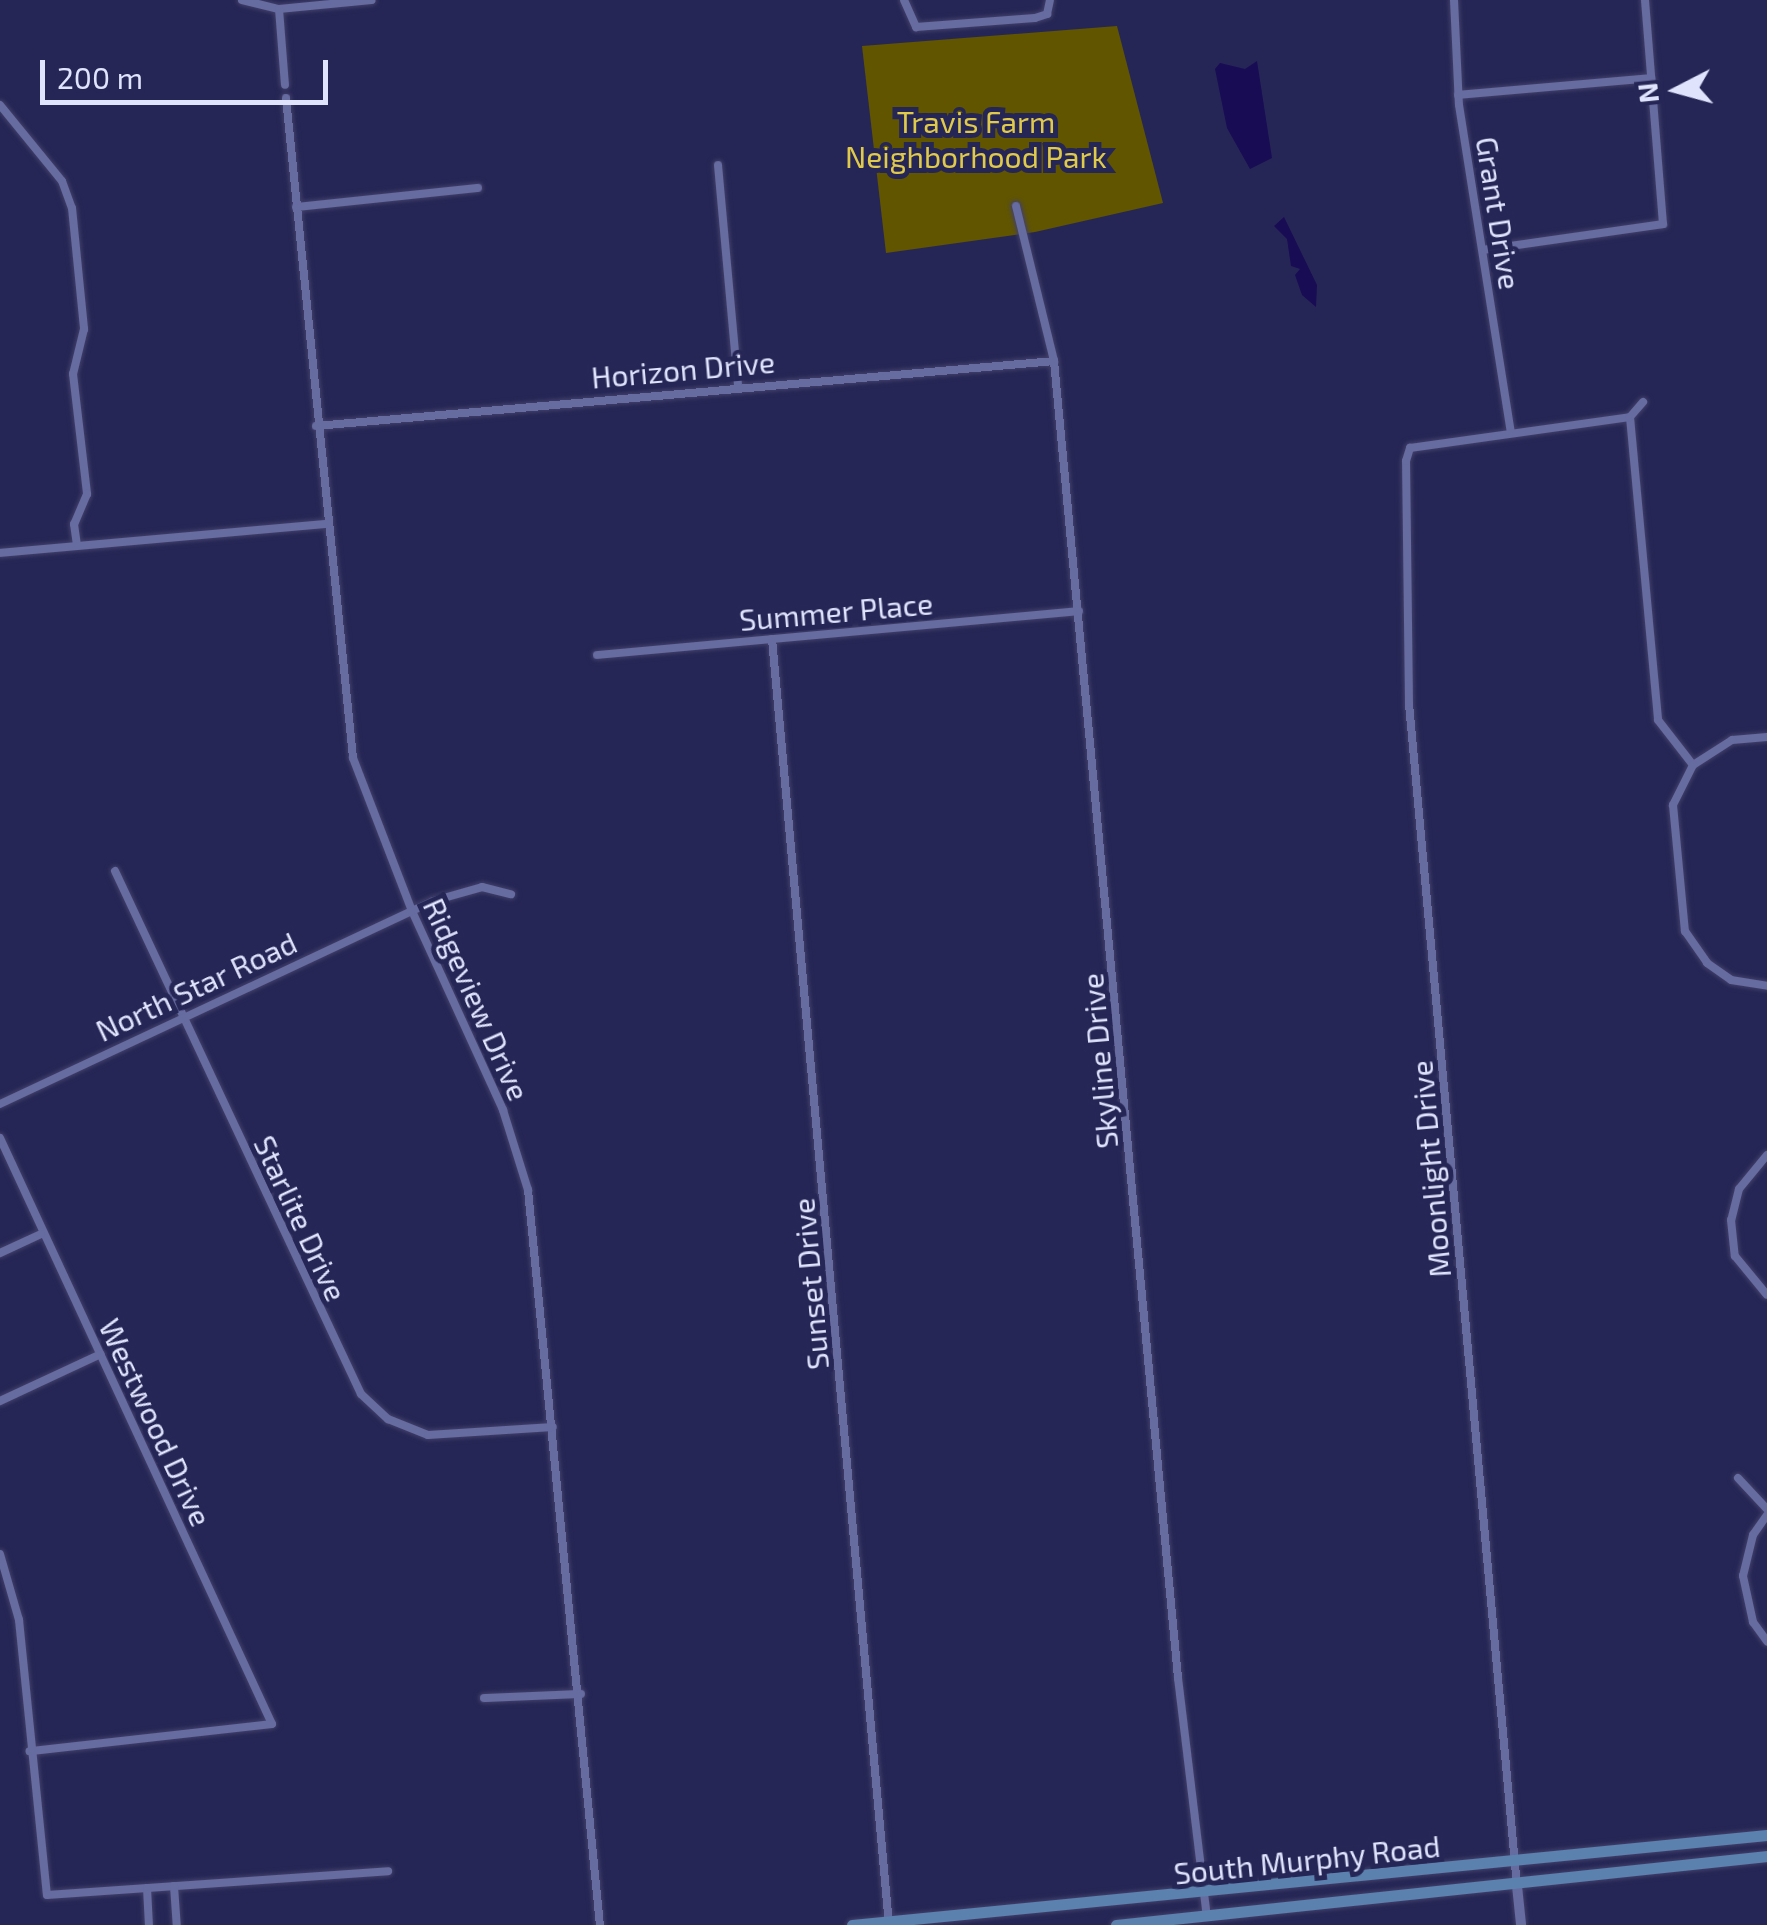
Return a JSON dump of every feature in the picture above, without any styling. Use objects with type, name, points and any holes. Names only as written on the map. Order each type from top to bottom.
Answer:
[{"type":"main road","name":"South Murphy Road","points":[[852,1925],[1206,1895],[1767,1836]]},
{"type":"main road","name":"South Murphy Road","points":[[1116,1925],[1517,1886],[1767,1856]]},
{"type":"street","points":[[242,0],[278,9],[372,0]]},
{"type":"street","points":[[904,0],[916,27],[1047,14],[1050,0]]},
{"type":"street","name":"Grant Drive","points":[[1454,0],[1458,95],[1511,432]]},
{"type":"street","points":[[1483,250],[1663,224],[1644,0]]},
{"type":"street","points":[[278,9],[285,85]]},
{"type":"street","points":[[1458,95],[1651,78]]},
{"type":"street","name":"Ridgeview Drive","points":[[286,98],[316,426],[353,758],[412,911],[520,1156],[538,1252],[582,1694],[600,1925]]},
{"type":"street","points":[[0,105],[62,182],[72,208],[84,329],[73,374],[86,494],[74,524],[76,546]]},
{"type":"street","points":[[718,165],[738,386]]},
{"type":"street","points":[[296,207],[478,188]]},
{"type":"street","name":"Skyline Drive","points":[[1016,206],[1054,361],[1178,1678],[1208,1916]]},
{"type":"street","name":"Horizon Drive","points":[[316,426],[1054,361]]},
{"type":"street","points":[[1511,432],[1630,416],[1643,402]]},
{"type":"street","points":[[1630,416],[1658,720],[1692,765]]},
{"type":"street","name":"Moonlight Drive","points":[[1511,432],[1410,448],[1409,704],[1517,1886]]},
{"type":"street","points":[[0,553],[327,524]]},
{"type":"street","name":"Summer Place","points":[[597,656],[1079,611]]},
{"type":"street","name":"Sunset Drive","points":[[772,639],[888,1923]]},
{"type":"street","points":[[1767,737],[1732,740],[1692,765],[1674,805],[1685,931],[1707,963],[1731,980],[1767,986]]},
{"type":"street","name":"Starlite Drive","points":[[115,872],[360,1394],[388,1420],[428,1435],[553,1427]]},
{"type":"street","name":"North Star Road","points":[[0,1104],[412,911],[482,887],[511,894]]},
{"type":"street","name":"Westwood Drive","points":[[0,1138],[41,1234],[101,1354],[272,1724],[30,1751]]},
{"type":"street","points":[[1767,1155],[1739,1189],[1730,1220],[1735,1256],[1767,1295]]},
{"type":"street","points":[[0,1253],[41,1234]]},
{"type":"street","points":[[0,1401],[101,1354]]},
{"type":"street","points":[[1738,1478],[1767,1512],[1753,1536],[1743,1576],[1749,1611],[1767,1641]]},
{"type":"street","points":[[0,1554],[20,1620],[46,1895],[388,1871]]},
{"type":"street","points":[[484,1698],[582,1694]]},
{"type":"street","points":[[174,1886],[177,1925]]},
{"type":"street","points":[[1517,1886],[1521,1925]]},
{"type":"street","points":[[147,1888],[149,1925]]},
{"type":"green space","name":"Travis Farm Neighborhood Park","points":[[1117,26],[1163,203],[1035,232],[886,253],[862,46]]},
{"type":"shaded area","points":[[1257,61],[1272,158],[1250,169],[1227,128],[1215,69],[1220,63],[1245,69]]},
{"type":"shaded area","points":[[1284,217],[1317,285],[1316,307],[1302,295],[1295,275],[1300,269],[1291,266],[1287,239],[1274,226]]}]
